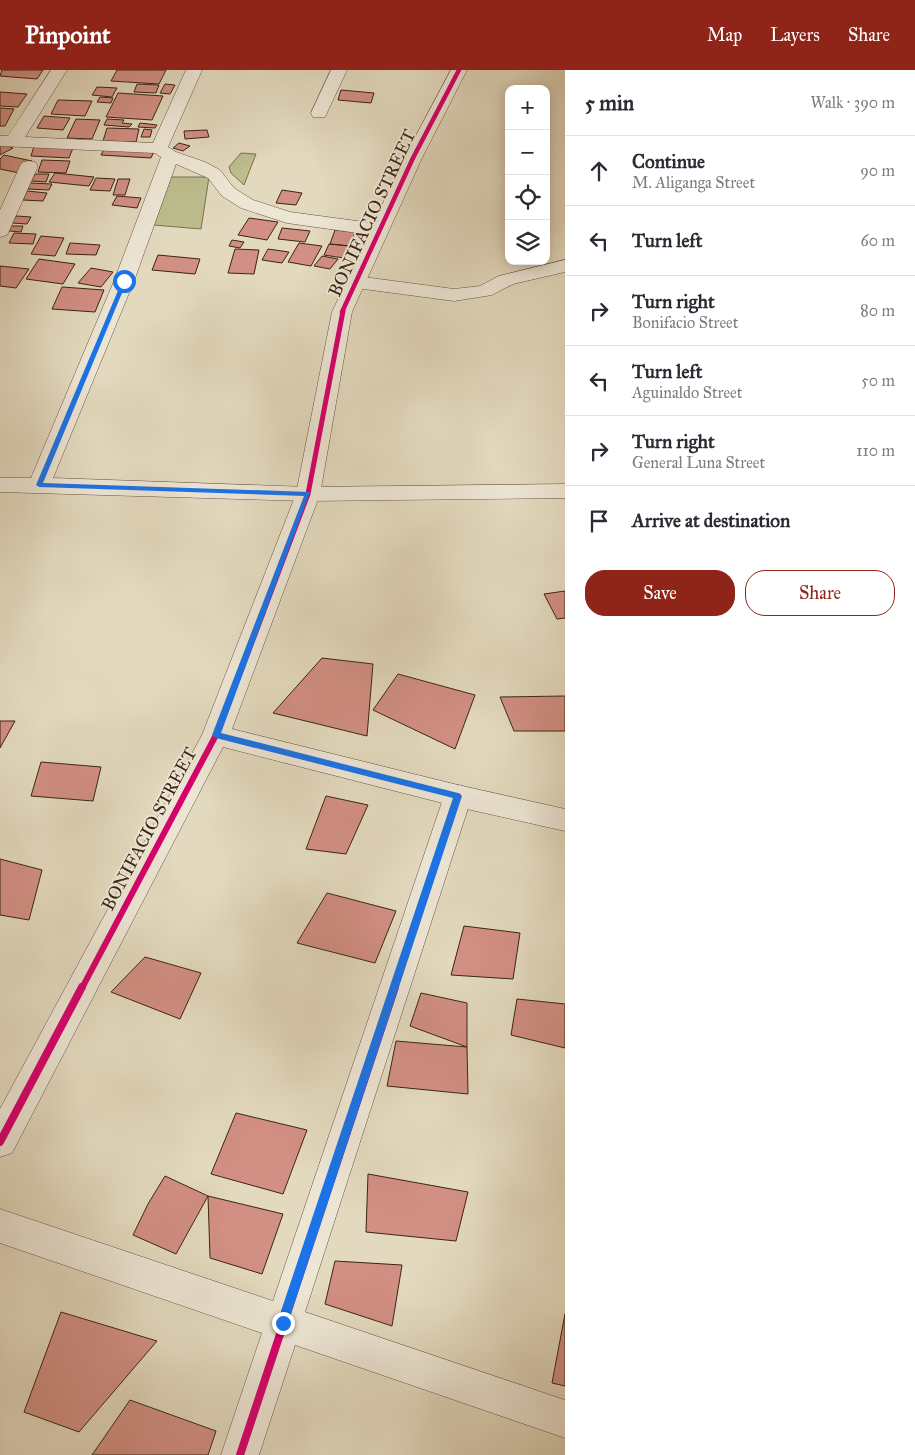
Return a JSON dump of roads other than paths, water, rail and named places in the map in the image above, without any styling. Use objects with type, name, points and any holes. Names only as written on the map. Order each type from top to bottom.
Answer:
[{"type":"street","points":[[7,141],[59,70]]},
{"type":"street","points":[[39,485],[124,281],[165,152],[194,70]]},
{"type":"street","points":[[319,113],[339,70]]},
{"type":"street","name":"BONIFACIO STREET","points":[[0,1142],[216,735],[308,494],[342,312],[413,158],[459,70]]},
{"type":"street","points":[[7,141],[165,152],[214,174],[228,192],[247,204],[288,217],[379,230]]},
{"type":"street","points":[[0,231],[29,166]]},
{"type":"street","points":[[356,282],[454,295],[485,291],[506,280],[565,266]]},
{"type":"street","points":[[0,485],[308,494],[565,491]]},
{"type":"street","points":[[216,735],[458,796],[565,820]]},
{"type":"street","points":[[240,1455],[458,796]]},
{"type":"street","points":[[0,1226],[565,1419]]}]
